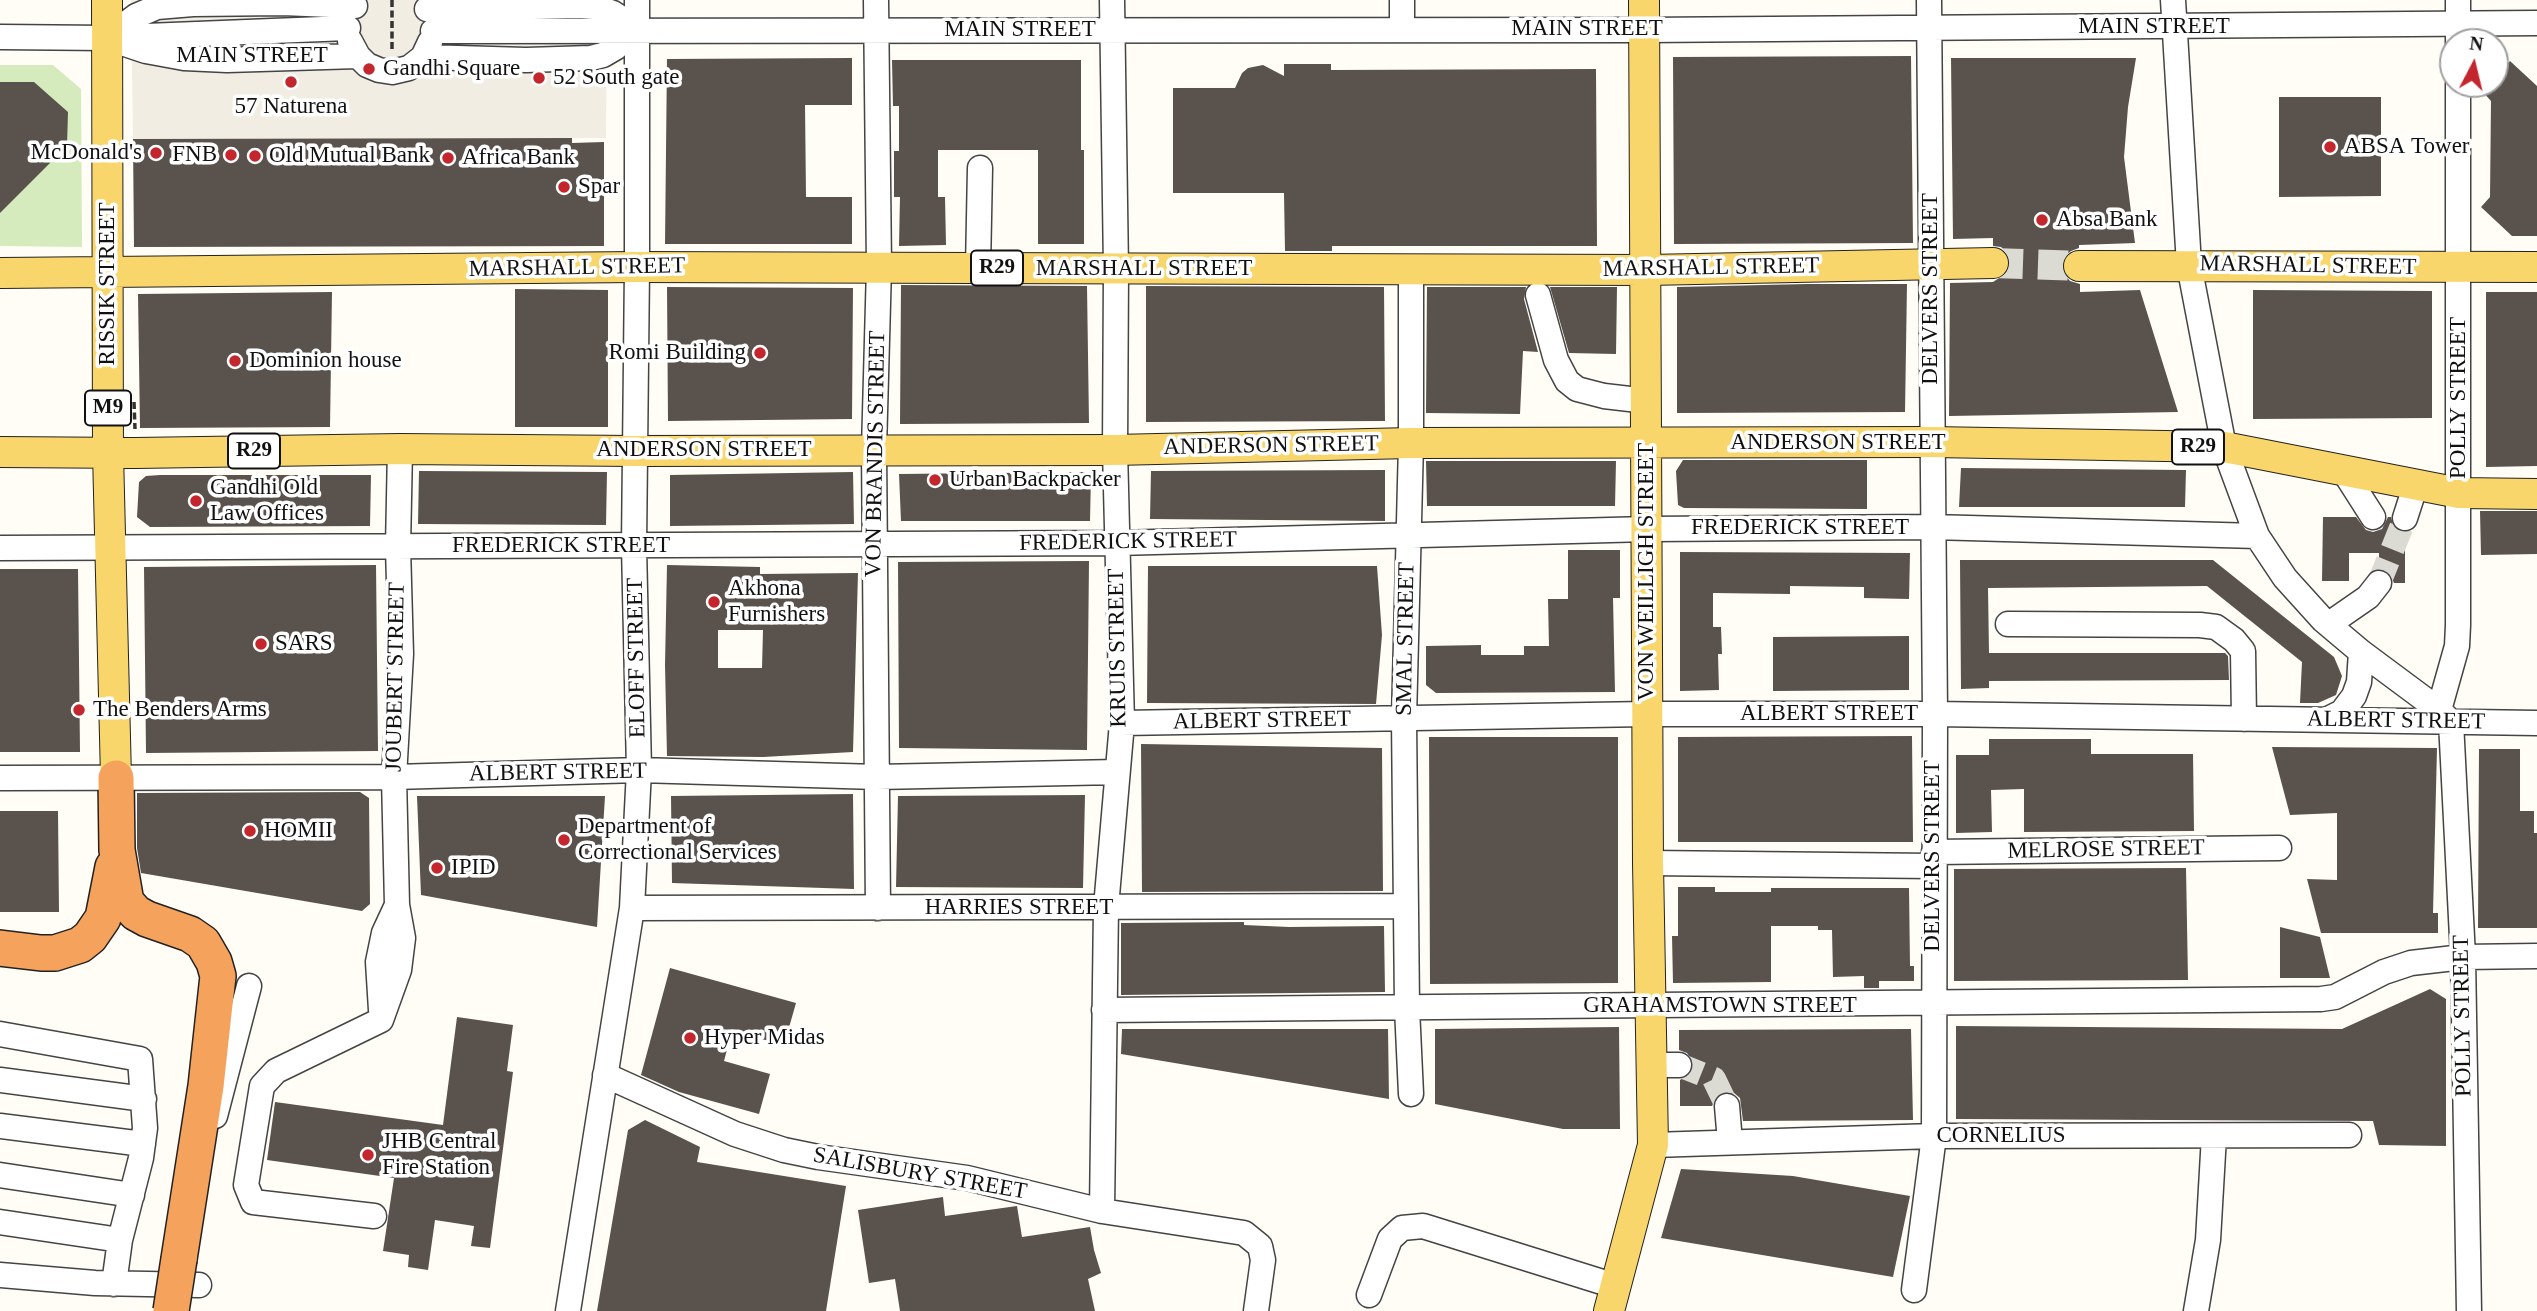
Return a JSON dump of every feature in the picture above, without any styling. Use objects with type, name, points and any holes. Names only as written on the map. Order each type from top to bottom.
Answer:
[{"type":"highway","points":[[116,778],[117,850],[126,902],[136,913],[147,919],[190,934],[202,943],[214,962],[218,976],[189,1272],[171,1311]]},
{"type":"highway","points":[[0,948],[55,953],[80,945],[90,937],[103,918],[117,850]]},
{"type":"main road","name":"RISSIK STREET","points":[[107,0],[108,453],[116,778]]},
{"type":"main road","name":"VON WEILLIGH STREET","points":[[1612,1298],[1653,1145],[1665,1065],[1649,1006],[1644,0]]},
{"type":"main road","name":"MARSHALL STREET","points":[[0,273],[637,267],[1647,270],[1993,263]]},
{"type":"main road","name":"MARSHALL STREET","points":[[2079,266],[2537,267]]},
{"type":"main road","name":"ANDERSON STREET","points":[[0,452],[400,449],[1115,450],[1411,443],[1931,442],[2224,447],[2459,493],[2537,494]]},
{"type":"street","name":"ELOFF STREET","points":[[568,1311],[632,908],[639,770],[634,546],[637,0]]},
{"type":"street","name":"VON BRANDIS STREET","points":[[876,0],[879,267],[874,545],[878,908]]},
{"type":"street","name":"KRUIS STREET","points":[[1102,1211],[1105,907],[1122,723],[1116,543],[1112,0]]},
{"type":"street","points":[[1402,0],[1402,28]]},
{"type":"street","name":"DELVERS STREET","points":[[1914,1290],[1934,1136],[1935,714],[1929,0]]},
{"type":"street","points":[[2173,0],[2189,265],[2224,447],[2257,536],[2285,578],[2329,624],[2445,716]]},
{"type":"street","points":[[107,38],[136,16],[157,8],[193,4],[282,3],[355,12],[349,38],[358,56],[367,65],[392,72],[409,68],[423,57],[431,40],[427,13],[596,7],[613,13],[636,29],[615,48],[591,58],[526,60],[423,57]]},
{"type":"street","name":"MAIN STREET","points":[[636,29],[1645,30],[2537,23]]},
{"type":"street","name":"MAIN STREET","points":[[0,37],[107,38],[154,54],[184,58],[227,60],[358,56]]},
{"type":"street","name":"POLLY STREET","points":[[2458,98],[2458,646],[2445,716],[2463,957],[2469,1311]]},
{"type":"street","points":[[978,268],[980,168]]},
{"type":"street","name":"SMAL STREET","points":[[1411,269],[1411,443],[1404,719],[1407,1008],[1411,1094]]},
{"type":"street","points":[[1538,295],[1556,360],[1567,382],[1577,389],[1604,396],[1647,401]]},
{"type":"street","name":"JOUBERT STREET","points":[[374,1216],[253,1202],[246,1185],[262,1086],[276,1071],[381,1020],[378,962],[384,933],[397,905],[394,778],[401,654],[398,547],[400,449]]},
{"type":"street","points":[[2343,470],[2373,517]]},
{"type":"street","points":[[2405,517],[2416,484]]},
{"type":"street","name":"FREDERICK STREET","points":[[0,548],[1116,543],[1648,529],[1932,527],[2257,536]]},
{"type":"street","points":[[2329,624],[2368,597],[2379,583]]},
{"type":"street","points":[[2008,624],[2216,627],[2234,640],[2243,651],[2244,719]]},
{"type":"street","points":[[2326,719],[2342,712],[2354,696],[2359,682],[2361,652]]},
{"type":"street","name":"ALBERT STREET","points":[[1122,723],[1647,715],[1935,714],[2244,719],[2445,716],[2537,723]]},
{"type":"street","name":"ALBERT STREET","points":[[0,778],[394,778],[639,770],[877,777],[1116,772]]},
{"type":"street","name":"MELROSE STREET","points":[[1648,863],[1933,859],[2279,848]]},
{"type":"street","name":"HARRIES STREET","points":[[632,908],[1406,906]]},
{"type":"street","points":[[2463,957],[2537,956]]},
{"type":"street","name":"GRAHAMSTOWN STREET","points":[[1104,1010],[2321,999],[2336,997],[2384,972],[2402,966],[2463,957]]},
{"type":"street","points":[[0,1275],[114,1283],[189,1272],[249,986]]},
{"type":"street","points":[[0,1034],[139,1057],[142,1064],[144,1099],[143,1144],[120,1240],[114,1283]]},
{"type":"street","name":"SALISBURY STREET","points":[[605,1075],[735,1134],[784,1150],[967,1178],[1102,1211],[1244,1233],[1260,1246],[1263,1260],[1256,1311]]},
{"type":"street","points":[[0,1080],[144,1099]]},
{"type":"street","points":[[1727,1106],[1730,1142]]},
{"type":"street","points":[[0,1126],[143,1144]]},
{"type":"street","name":"CORNELIUS","points":[[1653,1145],[1934,1136],[2349,1135]]},
{"type":"street","points":[[2196,1311],[2208,1240],[2214,1136]]},
{"type":"street","points":[[0,1175],[132,1195]]},
{"type":"street","points":[[0,1222],[120,1240]]},
{"type":"street","points":[[1369,1295],[1390,1239],[1402,1228],[1423,1226],[1612,1298]]},
{"type":"path","points":[[392,0],[392,72]]},
{"type":"green space","points":[[0,65],[53,65],[81,89],[82,247],[0,246]]},
{"type":"shaded area","name":"Gandhi Square","points":[[131,0],[607,0],[606,138],[133,139]]},
{"type":"building","points":[[1911,56],[1913,243],[1674,244],[1673,57]]},
{"type":"building","points":[[852,58],[852,105],[805,105],[806,197],[852,197],[852,244],[665,244],[667,59]]},
{"type":"building","name":"Absa Bank","points":[[1951,58],[2136,58],[2124,157],[2135,243],[2079,245],[2079,248],[2064,257],[2062,267],[2070,281],[2080,284],[2080,292],[2140,290],[2178,412],[1949,416],[1950,283],[1993,282],[2008,272],[2010,263],[2008,253],[2001,247],[1993,246],[1993,238],[1953,239]]},
{"type":"building","points":[[892,60],[1081,60],[1084,244],[1038,244],[1038,150],[938,150],[938,197],[945,197],[946,245],[899,246],[900,197],[894,197],[894,151],[899,151],[899,106],[893,106]]},
{"type":"building","points":[[2509,62],[2537,86],[2537,236],[2512,236],[2481,207],[2490,197],[2491,101],[2488,98],[2509,98]]},
{"type":"building","points":[[1284,64],[1331,64],[1331,70],[1596,69],[1597,246],[1332,246],[1332,251],[1285,251],[1284,193],[1173,193],[1173,88],[1235,88],[1242,73],[1248,68],[1263,65],[1284,76]]},
{"type":"building","points":[[0,82],[34,82],[68,112],[67,146],[0,213]]},
{"type":"building","name":"ABSA Tower","points":[[2279,97],[2381,97],[2381,196],[2279,197]]},
{"type":"building","points":[[572,138],[572,143],[604,142],[604,246],[134,247],[133,139]]},
{"type":"building","points":[[1907,284],[1905,412],[1677,413],[1677,287]]},
{"type":"building","points":[[901,285],[1087,286],[1089,423],[900,424]]},
{"type":"building","points":[[1146,286],[1384,287],[1385,421],[1146,422]]},
{"type":"building","name":"Romi Building","points":[[667,287],[853,288],[852,419],[668,421]]},
{"type":"building","points":[[1427,287],[1526,287],[1524,299],[1538,352],[1523,351],[1520,414],[1426,413]]},
{"type":"building","points":[[1550,287],[1617,287],[1616,354],[1569,353]]},
{"type":"building","points":[[515,289],[608,290],[608,427],[515,427]]},
{"type":"building","points":[[2253,290],[2432,291],[2432,418],[2253,419]]},
{"type":"building","name":"Dominion house","points":[[332,292],[330,427],[140,428],[138,294]]},
{"type":"building","points":[[2486,292],[2537,292],[2537,466],[2486,467]]},
{"type":"building","points":[[1683,460],[1867,460],[1867,509],[1684,508],[1678,505],[1676,471]]},
{"type":"building","points":[[1426,461],[1616,461],[1615,506],[1427,506]]},
{"type":"building","points":[[1961,468],[2186,470],[2185,507],[1959,507]]},
{"type":"building","points":[[1385,470],[1385,521],[1150,519],[1151,471]]},
{"type":"building","points":[[419,471],[607,472],[606,525],[418,524]]},
{"type":"building","points":[[853,472],[854,524],[670,526],[670,475]]},
{"type":"building","points":[[1091,472],[1090,521],[901,521],[899,474]]},
{"type":"building","points":[[371,475],[370,526],[150,527],[137,517],[139,482],[146,476]]},
{"type":"building","points":[[2480,511],[2537,511],[2537,554],[2481,555]]},
{"type":"building","points":[[2323,517],[2356,517],[2366,530],[2373,532],[2382,529],[2388,517],[2391,517],[2394,528],[2405,532],[2405,583],[2394,583],[2389,572],[2379,568],[2379,553],[2349,553],[2349,581],[2322,581]]},
{"type":"building","points":[[1568,550],[1620,550],[1620,598],[1613,598],[1615,692],[1436,693],[1426,685],[1426,646],[1481,645],[1481,655],[1524,655],[1524,646],[1549,646],[1548,599],[1568,599]]},
{"type":"building","points":[[1680,552],[1910,553],[1909,599],[1864,598],[1864,587],[1790,586],[1790,594],[1713,593],[1713,627],[1721,627],[1722,654],[1718,654],[1719,690],[1680,691]]},
{"type":"building","points":[[1960,560],[2213,560],[2334,657],[2342,676],[2336,695],[2318,703],[2300,703],[2302,662],[2207,586],[1988,588],[1989,653],[2225,653],[2228,656],[2229,680],[1989,681],[1989,688],[1961,689]]},
{"type":"building","points":[[1089,561],[1087,750],[899,748],[898,562]]},
{"type":"building","points":[[376,565],[378,751],[146,753],[144,567]]},
{"type":"building","points":[[667,565],[760,567],[760,574],[858,573],[853,752],[763,757],[667,756]],"holes":[[[718,630],[763,630],[762,668],[718,668]]]},
{"type":"building","points":[[1148,566],[1377,566],[1382,635],[1376,704],[1147,703]]},
{"type":"building","points":[[0,569],[78,569],[80,752],[0,752]]},
{"type":"building","points":[[1909,636],[1909,690],[1773,691],[1773,637]]},
{"type":"building","points":[[1912,736],[1913,842],[1678,842],[1678,737]]},
{"type":"building","points":[[1429,737],[1618,737],[1618,983],[1430,984]]},
{"type":"building","points":[[1989,739],[2091,739],[2091,754],[2193,754],[2194,831],[2024,832],[2024,789],[1991,790],[1992,832],[1956,833],[1956,755],[1989,755]]},
{"type":"building","points":[[1141,744],[1382,748],[1383,891],[1142,892]]},
{"type":"building","points":[[2272,747],[2437,748],[2433,913],[2438,913],[2438,933],[2321,933],[2307,879],[2337,880],[2337,813],[2290,815]]},
{"type":"building","points":[[2479,749],[2520,749],[2520,811],[2534,811],[2534,833],[2537,833],[2537,928],[2478,928]]},
{"type":"building","name":"HOMII","points":[[360,792],[369,798],[370,904],[362,911],[141,873],[137,848],[137,793]]},
{"type":"building","points":[[853,794],[854,889],[672,883],[671,796]]},
{"type":"building","points":[[1085,795],[1083,888],[896,887],[898,796]]},
{"type":"building","points":[[417,796],[605,796],[597,927],[421,895]]},
{"type":"building","points":[[0,811],[58,811],[59,912],[0,912]]},
{"type":"building","points":[[2186,868],[2188,980],[1954,981],[1954,869]]},
{"type":"building","points":[[1678,887],[1715,887],[1715,892],[1771,892],[1771,888],[1909,888],[1910,966],[1914,966],[1914,981],[1879,981],[1879,988],[1864,988],[1864,976],[1833,977],[1832,930],[1818,930],[1818,926],[1771,926],[1771,982],[1673,983],[1672,936],[1678,936]]},
{"type":"building","points":[[1244,922],[1244,925],[1289,927],[1384,926],[1385,992],[1121,995],[1121,923]]},
{"type":"building","points":[[2280,927],[2320,937],[2330,978],[2280,978]]},
{"type":"building","name":"Hyper Midas","points":[[670,968],[796,1003],[784,1045],[732,1031],[724,1061],[770,1074],[759,1114],[679,1092],[641,1075]]},
{"type":"building","points":[[2430,989],[2446,999],[2446,1146],[2379,1145],[2373,1121],[1956,1119],[1956,1026],[2342,1029]]},
{"type":"building","points":[[457,1017],[513,1025],[507,1071],[513,1072],[490,1248],[471,1246],[474,1226],[435,1220],[428,1270],[408,1267],[409,1255],[383,1251],[394,1178],[267,1160],[275,1102],[443,1125]]},
{"type":"building","points":[[1619,1027],[1620,1129],[1563,1129],[1435,1104],[1435,1029]]},
{"type":"building","points":[[1122,1029],[1388,1029],[1389,1099],[1121,1054]]},
{"type":"building","points":[[1911,1029],[1913,1120],[1743,1121],[1740,1098],[1726,1091],[1718,1094],[1712,1106],[1680,1106],[1680,1080],[1691,1073],[1694,1064],[1687,1053],[1679,1050],[1679,1030]]},
{"type":"building","points":[[645,1120],[700,1147],[697,1162],[846,1186],[826,1311],[597,1311],[628,1130]]},
{"type":"building","points":[[1681,1169],[1793,1176],[1910,1196],[1893,1277],[1661,1238]]},
{"type":"building","points":[[943,1197],[945,1216],[1017,1206],[1022,1237],[1090,1227],[1101,1273],[1088,1279],[1095,1311],[900,1311],[895,1279],[869,1283],[858,1210]]},
{"type":"tunnel","points":[[1993,263],[2079,266]]},
{"type":"tunnel","points":[[2379,583],[2405,518]]},
{"type":"tunnel","points":[[1679,1065],[1714,1079],[1727,1106]]},
{"type":"place","name":"Gandhi Square","points":[[369,69]]},
{"type":"place","name":"52 South gate","points":[[539,78]]},
{"type":"place","name":"57 Naturena","points":[[291,82]]},
{"type":"place","name":"ABSA Tower","points":[[2330,147]]},
{"type":"place","name":"McDonald's","points":[[156,153]]},
{"type":"place","name":"FNB","points":[[231,155]]},
{"type":"place","name":"Old Mutual Bank","points":[[255,156]]},
{"type":"place","name":"Africa Bank","points":[[448,158]]},
{"type":"place","name":"Spar","points":[[564,187]]},
{"type":"place","name":"Absa Bank","points":[[2042,220]]},
{"type":"place","name":"Romi Building","points":[[760,353]]},
{"type":"place","name":"Dominion house","points":[[235,361]]},
{"type":"place","name":"Urban Backpacker","points":[[935,480]]},
{"type":"place","name":"Gandhi Old Law Offices","points":[[196,501]]},
{"type":"place","name":"Akhona Furnishers","points":[[714,602]]},
{"type":"place","name":"SARS","points":[[261,644]]},
{"type":"place","name":"The Benders Arms","points":[[79,710]]},
{"type":"place","name":"HOMII","points":[[250,831]]},
{"type":"place","name":"Department of Correctional Services","points":[[564,840]]},
{"type":"place","name":"IPID","points":[[437,868]]},
{"type":"place","name":"Hyper Midas","points":[[690,1038]]},
{"type":"place","name":"JHB Central Fire Station","points":[[368,1155]]}]
